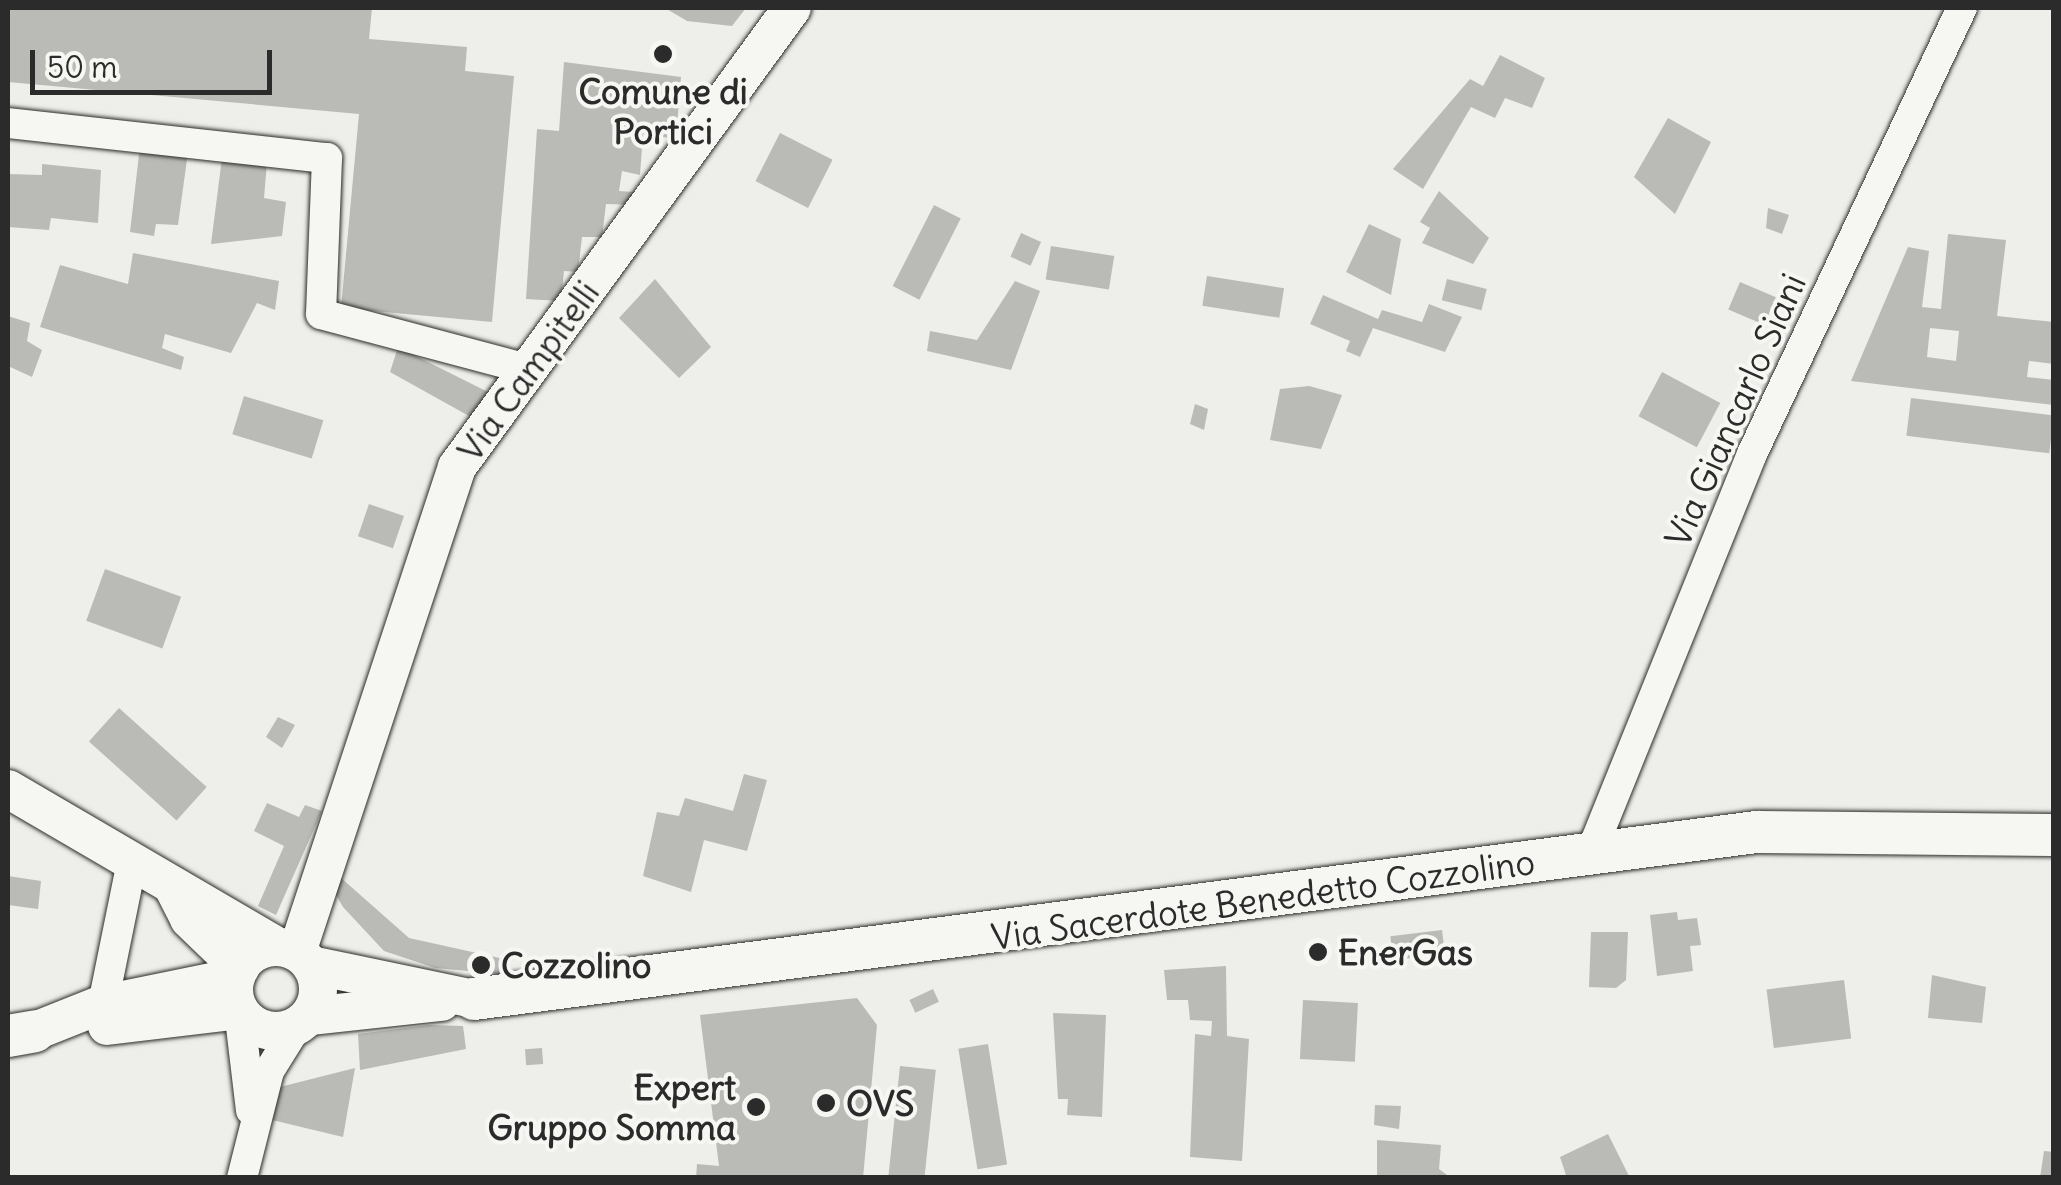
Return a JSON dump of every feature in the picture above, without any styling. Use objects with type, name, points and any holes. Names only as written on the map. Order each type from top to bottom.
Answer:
[{"type":"main road","name":"Via Sacerdote Benedetto Cozzolino","points":[[474,998],[1006,936],[1592,850],[1757,832],[2054,835]]},
{"type":"street","name":"Via Campitelli","points":[[295,954],[457,467],[792,8]]},
{"type":"street","name":"Via Giancarlo Siani","points":[[1592,850],[1752,454],[1962,8]]},
{"type":"street","points":[[8,123],[327,158],[321,314],[528,369]]},
{"type":"street","points":[[8,789],[295,954],[318,990],[303,1021],[268,1071],[242,1178]]},
{"type":"street","points":[[103,1004],[132,862]]},
{"type":"street","points":[[173,887],[189,919],[238,985],[252,1128]]},
{"type":"street","name":"Via Sacerdote Benedetto Cozzolino","points":[[21,1033],[238,985],[295,954],[474,998]]},
{"type":"street","name":"Via Sacerdote Benedetto Cozzolino","points":[[21,1033],[103,1004],[238,985]]},
{"type":"street","name":"Via Sacerdote Benedetto Cozzolino","points":[[238,985],[271,1031],[303,1021],[474,998]]},
{"type":"building","points":[[8,8],[372,8],[369,39],[467,47],[465,71],[514,76],[492,322],[341,308],[359,114],[8,82]]},
{"type":"building","points":[[665,8],[746,8],[732,26],[687,21]]},
{"type":"building","points":[[1500,55],[1545,78],[1532,108],[1505,98],[1495,118],[1471,107],[1423,189],[1393,169],[1470,79],[1483,86]]},
{"type":"building","points":[[564,62],[681,77],[676,139],[643,134],[640,175],[622,171],[619,191],[634,192],[634,205],[606,204],[602,237],[582,237],[578,272],[564,271],[561,301],[526,299],[537,129],[559,131]]},
{"type":"building","points":[[1668,118],[1711,142],[1675,214],[1634,177]]},
{"type":"building","points":[[780,133],[833,160],[808,208],[755,181]]},
{"type":"building","points":[[140,146],[188,152],[178,225],[156,224],[154,236],[130,232]]},
{"type":"building","points":[[222,158],[267,162],[264,198],[286,202],[282,236],[211,244]]},
{"type":"building","points":[[42,164],[101,170],[98,223],[51,218],[49,230],[8,227],[8,174],[42,175]]},
{"type":"building","points":[[1439,191],[1489,238],[1473,264],[1422,243],[1430,228],[1420,222]]},
{"type":"building","points":[[934,205],[961,219],[919,300],[893,286]]},
{"type":"building","points":[[1768,208],[1789,215],[1782,234],[1766,228]]},
{"type":"building","points":[[1369,224],[1401,239],[1391,295],[1346,272]]},
{"type":"building","points":[[1021,233],[1041,242],[1031,266],[1010,257]]},
{"type":"building","points":[[1948,234],[2006,240],[1997,316],[2054,322],[2054,364],[2029,361],[2027,377],[2054,380],[2054,405],[1851,381],[1908,247],[1929,251],[1922,307],[1941,309]],"holes":[[[1930,328],[1959,331],[1956,361],[1927,357]]]},
{"type":"building","points":[[1051,246],[1114,256],[1109,290],[1046,280]]},
{"type":"building","points":[[133,253],[279,281],[275,310],[257,303],[231,353],[165,334],[162,348],[184,357],[181,370],[40,327],[60,265],[128,284]]},
{"type":"building","points":[[1207,276],[1284,288],[1279,318],[1202,306]]},
{"type":"building","points":[[655,279],[711,347],[679,378],[619,318]]},
{"type":"building","points":[[1447,279],[1487,289],[1481,310],[1442,300]]},
{"type":"building","points":[[1015,281],[1040,291],[1011,370],[927,351],[930,331],[977,340]]},
{"type":"building","points":[[1740,282],[1776,297],[1764,325],[1728,310]]},
{"type":"building","points":[[1323,295],[1378,319],[1382,310],[1422,322],[1429,304],[1462,317],[1445,352],[1373,328],[1360,357],[1346,351],[1350,341],[1310,324]]},
{"type":"building","points":[[8,316],[30,323],[27,341],[42,350],[32,377],[8,366]]},
{"type":"building","points":[[398,347],[494,395],[478,421],[390,372]]},
{"type":"building","points":[[1662,372],[1720,403],[1697,447],[1639,416]]},
{"type":"building","points":[[1309,386],[1342,395],[1321,449],[1270,440],[1280,389]]},
{"type":"building","points":[[244,396],[323,420],[312,459],[232,434]]},
{"type":"building","points":[[1911,398],[2054,416],[2049,453],[1906,436]]},
{"type":"building","points":[[1195,404],[1208,409],[1204,430],[1190,424]]},
{"type":"building","points":[[369,504],[404,516],[393,548],[358,536]]},
{"type":"building","points":[[105,569],[181,597],[162,648],[86,621]]},
{"type":"building","points":[[119,708],[207,787],[177,820],[89,741]]},
{"type":"building","points":[[278,717],[295,725],[282,748],[266,737]]},
{"type":"building","points":[[744,774],[767,780],[747,851],[704,840],[691,892],[643,876],[657,812],[679,816],[685,798],[733,811]]},
{"type":"building","points":[[267,803],[299,817],[305,805],[322,811],[276,915],[258,906],[284,846],[254,831]]},
{"type":"building","points":[[8,876],[41,881],[38,909],[8,905]]},
{"type":"building","points":[[340,877],[409,938],[504,959],[502,974],[435,968],[384,951],[343,907],[332,888]]},
{"type":"building","points":[[1677,912],[1678,920],[1697,918],[1701,945],[1690,946],[1693,971],[1657,976],[1650,915]]},
{"type":"building","points":[[1442,930],[1445,954],[1393,960],[1390,936]]},
{"type":"building","points":[[1591,932],[1628,932],[1626,980],[1616,988],[1589,987]]},
{"type":"building","points":[[1226,966],[1227,1036],[1249,1039],[1242,1161],[1190,1157],[1195,1034],[1211,1036],[1212,1021],[1190,1020],[1188,1000],[1167,1000],[1164,970]]},
{"type":"building","points":[[1932,975],[1986,987],[1982,1023],[1928,1018]]},
{"type":"building","points":[[1844,980],[1851,1039],[1774,1048],[1767,990]]},
{"type":"building","points":[[933,989],[939,1002],[915,1013],[909,1000]]},
{"type":"building","points":[[857,998],[877,1025],[863,1178],[696,1178],[697,1164],[719,1166],[700,1015]]},
{"type":"building","points":[[1303,1000],[1358,1003],[1355,1062],[1300,1059]]},
{"type":"building","points":[[1053,1013],[1106,1015],[1102,1117],[1067,1115],[1068,1099],[1058,1099]]},
{"type":"building","points":[[429,1025],[463,1026],[466,1049],[360,1070],[358,1034]]},
{"type":"building","points":[[988,1044],[1007,1164],[977,1169],[958,1049]]},
{"type":"building","points":[[542,1048],[543,1064],[526,1065],[525,1049]]},
{"type":"building","points":[[900,1066],[936,1070],[924,1178],[888,1177]]},
{"type":"building","points":[[355,1068],[343,1137],[272,1120],[276,1088]]},
{"type":"building","points":[[1375,1105],[1401,1106],[1399,1129],[1374,1125]]},
{"type":"building","points":[[1608,1134],[1630,1178],[1567,1178],[1560,1157]]},
{"type":"building","points":[[1377,1140],[1441,1145],[1439,1169],[1451,1178],[1377,1178]]},
{"type":"building","points":[[2044,1151],[2054,1152],[2054,1178],[2040,1178]]},
{"type":"place","name":"Comune di Portici","points":[[663,54]]},
{"type":"place","name":"EnerGas","points":[[1318,952]]},
{"type":"place","name":"Cozzolino","points":[[481,965]]},
{"type":"place","name":"OVS","points":[[826,1103]]},
{"type":"place","name":"Expert Gruppo Somma","points":[[756,1107]]}]
